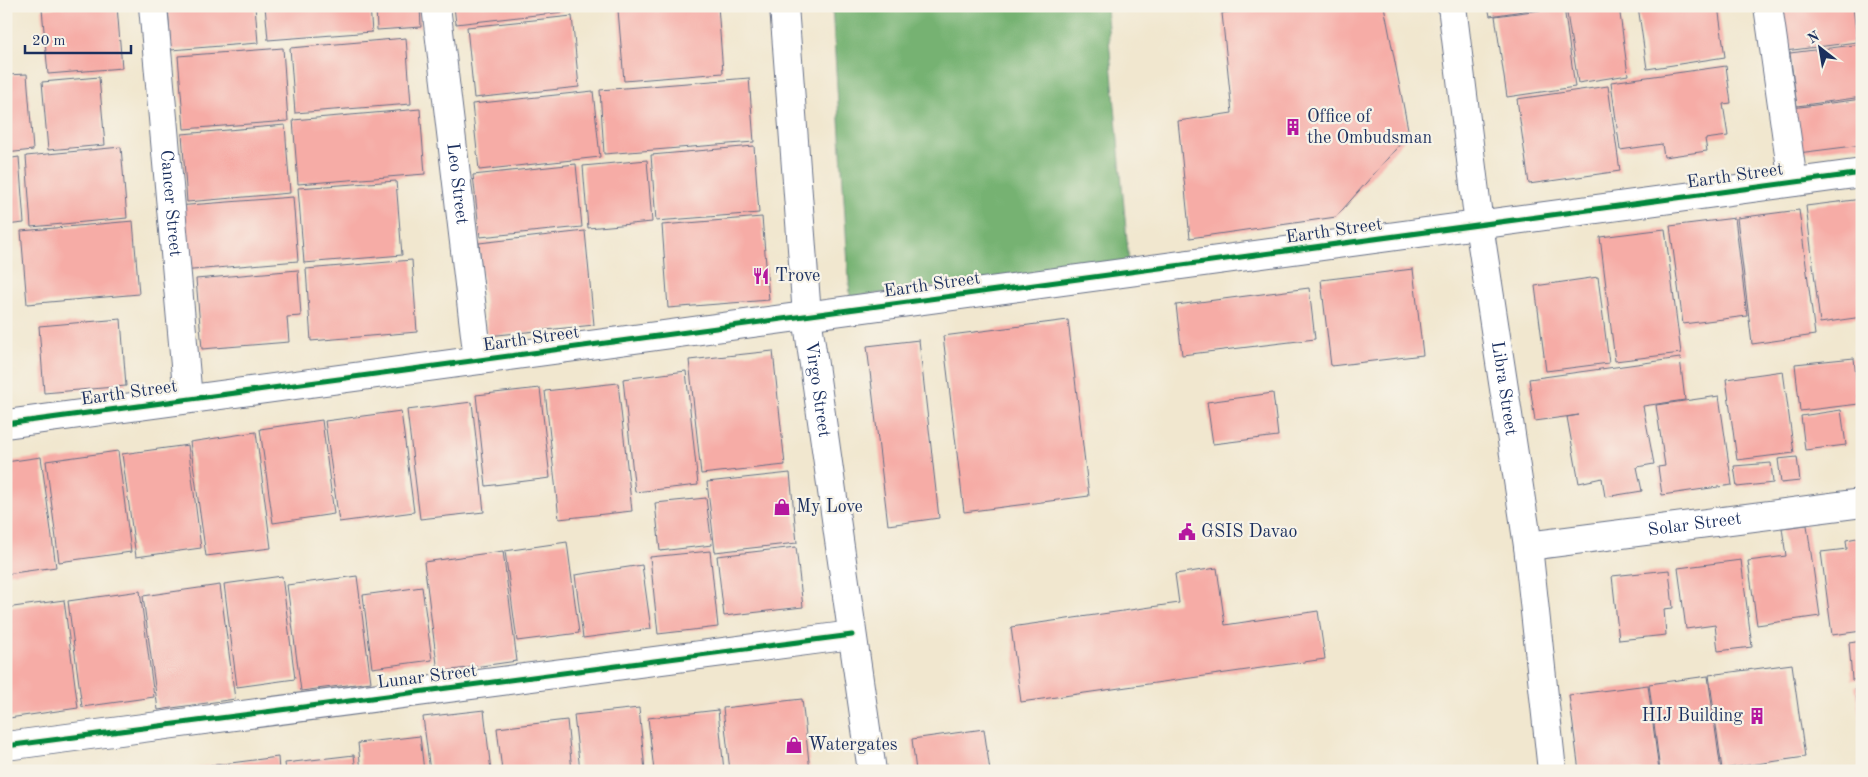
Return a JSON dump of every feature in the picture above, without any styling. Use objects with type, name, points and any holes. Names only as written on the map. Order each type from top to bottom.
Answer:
[{"type":"street","name":"Cancer Street","points":[[153,6],[188,399]]},
{"type":"street","name":"Leo Street","points":[[436,6],[478,360]]},
{"type":"street","name":"Virgo Street","points":[[784,6],[807,316],[872,771]]},
{"type":"street","name":"Libra Street","points":[[1452,6],[1479,225],[1528,546],[1552,771]]},
{"type":"street","points":[[1768,6],[1793,182]]},
{"type":"street","name":"Earth Street","points":[[6,424],[1862,173]]},
{"type":"street","name":"Solar Street","points":[[1528,546],[1862,503]]},
{"type":"street","name":"Lunar Street","points":[[6,746],[852,635]]},
{"type":"green space","points":[[832,6],[1106,6],[1129,263],[850,297]]},
{"type":"building","points":[[76,6],[117,6],[122,68],[48,74],[42,9]]},
{"type":"building","points":[[168,6],[255,6],[258,43],[171,50]]},
{"type":"building","points":[[265,6],[370,6],[372,32],[268,40]]},
{"type":"building","points":[[376,6],[420,6],[421,27],[377,30]]},
{"type":"building","points":[[454,6],[562,6],[563,12],[456,24]]},
{"type":"building","points":[[661,6],[718,6],[723,73],[624,81],[618,10]]},
{"type":"building","name":"Office of the Ombudsman","points":[[1272,6],[1384,6],[1409,134],[1336,217],[1190,238],[1178,121],[1232,113],[1222,13]]},
{"type":"building","points":[[1488,6],[1549,6],[1549,7],[1490,16]]},
{"type":"building","points":[[1619,6],[1628,75],[1578,83],[1566,7]]},
{"type":"building","points":[[1638,6],[1718,6],[1725,57],[1647,69]]},
{"type":"building","points":[[1780,6],[1853,6],[1857,42],[1785,51]]},
{"type":"building","points":[[1858,6],[1862,6],[1862,24],[1860,24]]},
{"type":"building","points":[[1564,7],[1575,87],[1507,97],[1495,16]]},
{"type":"building","points":[[572,16],[579,87],[474,98],[467,27]]},
{"type":"building","points":[[406,38],[411,104],[295,113],[290,48]]},
{"type":"building","points":[[1862,44],[1862,97],[1797,106],[1790,53]]},
{"type":"building","points":[[283,48],[288,121],[184,129],[178,56]]},
{"type":"building","points":[[1726,66],[1731,103],[1723,104],[1728,136],[1705,139],[1707,151],[1664,157],[1662,144],[1620,150],[1611,82]]},
{"type":"building","points":[[27,74],[33,150],[6,153],[6,75]]},
{"type":"building","points":[[99,77],[105,145],[48,150],[42,82]]},
{"type":"building","points":[[749,78],[754,142],[604,154],[600,90]]},
{"type":"building","points":[[1608,86],[1620,171],[1529,184],[1517,99]]},
{"type":"building","points":[[593,91],[600,157],[479,170],[472,104]]},
{"type":"building","points":[[1862,99],[1862,145],[1798,153],[1792,108]]},
{"type":"building","points":[[420,109],[425,174],[298,184],[293,120]]},
{"type":"building","points":[[285,125],[290,193],[187,202],[182,134]]},
{"type":"building","points":[[754,146],[759,213],[656,221],[651,155]]},
{"type":"building","points":[[121,147],[127,218],[31,227],[26,156]]},
{"type":"building","points":[[19,157],[24,223],[6,225],[6,159]]},
{"type":"building","points":[[647,160],[652,222],[588,228],[583,166]]},
{"type":"building","points":[[576,164],[582,227],[480,237],[473,175]]},
{"type":"building","points":[[396,181],[402,255],[304,263],[298,188]]},
{"type":"building","points":[[293,197],[298,261],[181,271],[176,206]]},
{"type":"building","points":[[1862,199],[1862,317],[1820,323],[1806,206]]},
{"type":"building","points":[[1799,210],[1815,335],[1752,344],[1737,218]]},
{"type":"building","points":[[762,217],[769,300],[668,308],[662,225]]},
{"type":"building","points":[[1735,218],[1747,316],[1683,324],[1670,226]]},
{"type":"building","points":[[133,221],[139,294],[27,304],[21,231]]},
{"type":"building","points":[[1665,229],[1681,353],[1615,361],[1600,237]]},
{"type":"building","points":[[585,231],[594,325],[488,336],[479,243]]},
{"type":"building","points":[[412,260],[417,332],[311,341],[306,269]]},
{"type":"building","points":[[1413,269],[1423,355],[1331,366],[1321,280]]},
{"type":"building","points":[[298,270],[301,316],[287,317],[289,342],[202,349],[196,279]]},
{"type":"building","points":[[1598,277],[1609,363],[1546,371],[1535,286]]},
{"type":"building","points":[[1309,288],[1315,339],[1182,355],[1176,305]]},
{"type":"building","points":[[121,319],[126,386],[44,393],[39,326]]},
{"type":"building","points":[[1068,320],[1089,496],[964,512],[943,336]]},
{"type":"building","points":[[919,340],[939,518],[888,525],[867,346]]},
{"type":"building","points":[[773,351],[785,465],[701,474],[689,360]]},
{"type":"building","points":[[1858,353],[1862,353],[1862,370],[1861,370]]},
{"type":"building","points":[[1680,358],[1685,400],[1643,406],[1654,464],[1637,467],[1642,491],[1605,497],[1602,478],[1579,483],[1567,417],[1579,415],[1535,421],[1529,379]]},
{"type":"building","points":[[1854,358],[1859,404],[1800,411],[1795,364]]},
{"type":"building","points":[[686,371],[698,485],[635,492],[623,379]]},
{"type":"building","points":[[1783,371],[1794,453],[1737,460],[1726,379]]},
{"type":"building","points":[[618,383],[632,511],[559,519],[545,391]]},
{"type":"building","points":[[540,388],[550,478],[486,486],[476,395]]},
{"type":"building","points":[[1273,393],[1278,436],[1213,444],[1207,402]]},
{"type":"building","points":[[1719,396],[1732,485],[1662,495],[1658,467],[1665,466],[1656,405]]},
{"type":"building","points":[[472,402],[484,512],[420,519],[407,410]]},
{"type":"building","points":[[1841,410],[1846,445],[1805,450],[1801,416]]},
{"type":"building","points":[[401,411],[414,512],[339,522],[325,421]]},
{"type":"building","points":[[322,420],[334,514],[273,523],[260,429]]},
{"type":"building","points":[[256,432],[271,548],[206,556],[190,442]]},
{"type":"building","points":[[188,445],[201,548],[136,557],[122,454]]},
{"type":"building","points":[[118,451],[131,552],[59,562],[46,461]]},
{"type":"building","points":[[41,457],[56,567],[6,574],[6,462]]},
{"type":"building","points":[[1797,457],[1800,481],[1781,483],[1778,459]]},
{"type":"building","points":[[1771,463],[1773,483],[1737,487],[1734,466]]},
{"type":"building","points":[[790,473],[797,543],[715,552],[707,482]]},
{"type":"building","points":[[706,498],[712,545],[660,551],[655,503]]},
{"type":"building","points":[[1807,525],[1820,616],[1757,625],[1748,561],[1786,556],[1782,528]]},
{"type":"building","points":[[1862,537],[1862,631],[1832,635],[1821,552],[1847,549],[1846,540]]},
{"type":"building","points":[[567,542],[579,633],[517,641],[505,551]]},
{"type":"building","points":[[796,547],[803,607],[724,616],[717,556]]},
{"type":"building","points":[[503,551],[517,661],[438,672],[424,562]]},
{"type":"building","points":[[710,551],[718,627],[658,634],[650,557]]},
{"type":"building","points":[[1741,560],[1752,647],[1718,651],[1715,625],[1686,629],[1678,568]]},
{"type":"building","points":[[642,565],[651,629],[583,638],[575,575]]},
{"type":"building","points":[[1217,568],[1225,625],[1318,611],[1325,659],[1021,702],[1011,627],[1179,603],[1175,574]]},
{"type":"building","points":[[1669,570],[1673,608],[1664,609],[1666,635],[1619,640],[1612,576]]},
{"type":"building","points":[[282,576],[295,679],[237,687],[224,584]]},
{"type":"building","points":[[357,576],[371,682],[301,691],[287,585]]},
{"type":"building","points":[[220,585],[235,699],[158,710],[143,596]]},
{"type":"building","points":[[422,587],[432,660],[372,668],[363,595]]},
{"type":"building","points":[[140,591],[154,697],[82,707],[68,601]]},
{"type":"building","points":[[64,600],[78,708],[9,718],[6,696],[6,608]]},
{"type":"building","points":[[1862,641],[1862,679],[1852,680],[1849,643]]},
{"type":"building","name":"HIJ Building","points":[[1792,664],[1805,757],[1722,769],[1709,675]]},
{"type":"building","points":[[1708,676],[1721,771],[1660,771],[1649,684]]},
{"type":"building","points":[[1648,685],[1659,771],[1579,771],[1569,695]]},
{"type":"building","points":[[1862,685],[1862,728],[1861,728],[1855,686]]},
{"type":"building","points":[[802,699],[810,771],[730,771],[723,708]]},
{"type":"building","points":[[639,708],[645,771],[580,771],[574,715]]},
{"type":"building","points":[[484,710],[491,771],[430,771],[423,717]]},
{"type":"building","points":[[718,710],[724,771],[654,771],[648,718]]},
{"type":"building","points":[[567,720],[572,771],[502,771],[497,728]]},
{"type":"building","points":[[984,729],[990,771],[916,771],[912,739]]},
{"type":"building","points":[[420,736],[424,771],[361,771],[358,743]]},
{"type":"building","points":[[354,755],[356,771],[286,771],[285,763]]},
{"type":"building","points":[[278,757],[279,771],[199,771],[199,767]]},
{"type":"cycle path","points":[[6,424],[1862,173]]},
{"type":"cycle path","points":[[6,746],[852,635]]},
{"type":"place","name":"Office of the Ombudsman","points":[[1293,127]]},
{"type":"place","name":"Trove","points":[[761,276]]},
{"type":"place","name":"My Love","points":[[782,507]]},
{"type":"place","name":"GSIS Davao","points":[[1187,532]]},
{"type":"place","name":"HIJ Building","points":[[1757,716]]},
{"type":"place","name":"Watergates","points":[[794,745]]}]
